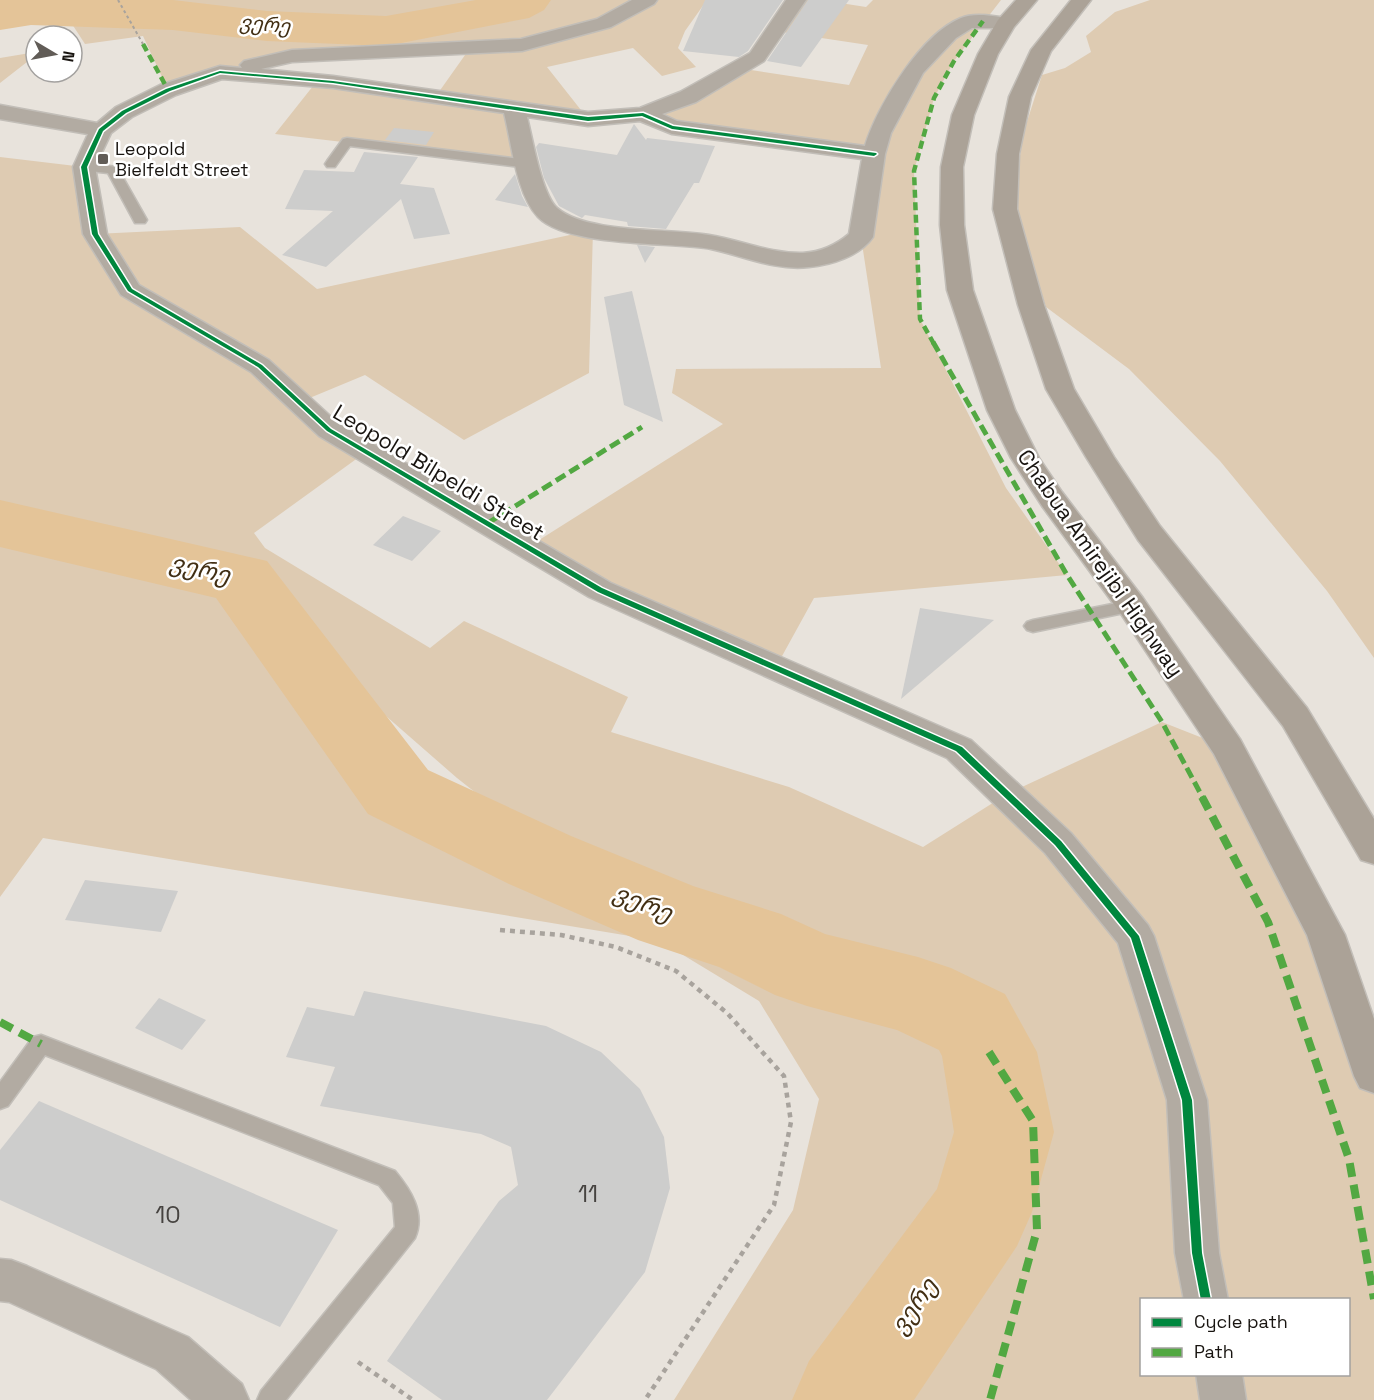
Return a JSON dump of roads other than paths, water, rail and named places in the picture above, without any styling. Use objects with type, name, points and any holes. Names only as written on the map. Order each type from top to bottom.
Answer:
[{"type":"main road","name":"Chabua Amirejibi Highway","points":[[1027,0],[1005,24],[988,54],[963,115],[952,167],[952,225],[960,290],[1001,410],[1025,458],[1052,499],[1132,606],[1228,748],[1326,935],[1374,1076]]},
{"type":"main road","points":[[1081,0],[1041,50],[1020,97],[1008,154],[1005,209],[1031,306],[1060,389],[1100,457],[1149,533],[1295,717],[1374,850]]},
{"type":"street","points":[[84,167],[101,130],[124,112],[168,90],[220,72],[292,56],[522,45],[604,23],[647,0]]},
{"type":"street","points":[[220,72],[333,82],[588,119],[643,114],[688,97],[757,57],[796,0]]},
{"type":"street","points":[[514,108],[533,184],[546,212],[563,224],[593,230],[710,242],[790,260],[820,258],[845,251],[861,237],[874,154],[880,133],[914,70],[949,34],[968,22],[1005,24]]},
{"type":"street","points":[[0,112],[101,130]]},
{"type":"street","points":[[643,114],[672,127],[874,154]]},
{"type":"street","name":"Leopold Bilpeldi Street","points":[[84,167],[95,234],[130,290],[260,366],[329,430],[600,590],[959,749],[1058,843],[1135,936],[1187,1100],[1197,1253],[1206,1298]]},
{"type":"street","points":[[0,1280],[11,1281],[172,1353],[226,1400]]},
{"type":"street","points":[[1219,1376],[1223,1400]]},
{"type":"lane","points":[[331,164],[347,142],[528,164]]},
{"type":"lane","points":[[84,167],[113,170],[140,220]]},
{"type":"lane","points":[[1033,626],[1132,606]]},
{"type":"lane","points":[[0,1099],[41,1044],[387,1178],[404,1199],[407,1230],[270,1400]]},
{"type":"waterway","name":"ვერე","points":[[0,15],[31,11],[173,15],[267,26],[386,31],[512,8],[527,0]]},
{"type":"waterway","name":"ვერე","points":[[0,523],[34,533],[241,579],[398,792],[540,860],[670,915],[749,940],[807,968],[918,996],[972,1022],[989,1052],[1004,1132],[981,1212],[848,1400]]},
{"type":"place","name":"Leopold Bielfeldt Street","points":[[103,159]]}]
